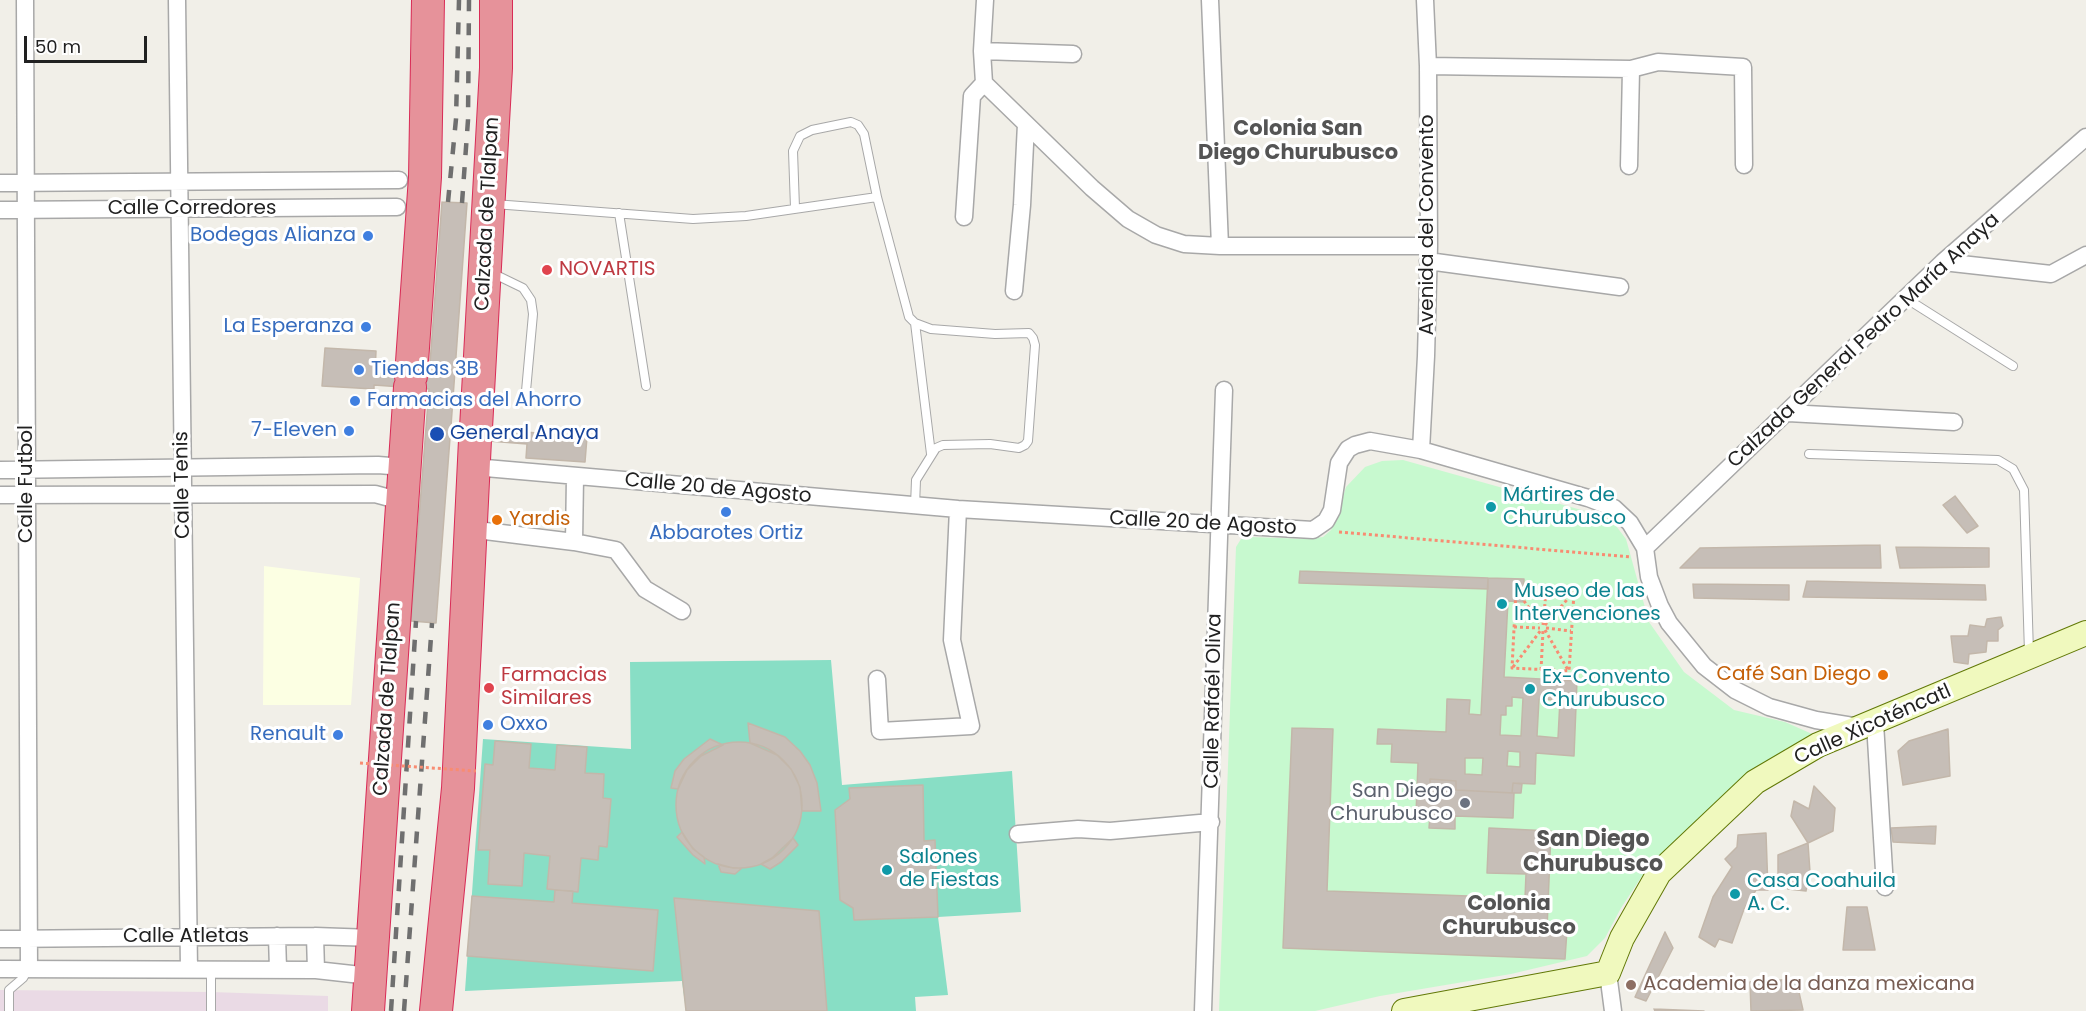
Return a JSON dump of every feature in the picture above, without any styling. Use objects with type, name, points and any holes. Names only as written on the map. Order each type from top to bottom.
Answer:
[{"type":"highway","name":"Calzada de Tlalpan","points":[[368,1011],[403,467],[425,177],[428,0]]},
{"type":"highway","name":"Calzada de Tlalpan","points":[[436,1011],[458,788],[469,529],[496,68],[496,0]]},
{"type":"street","name":"Calle Futbol","points":[[25,0],[29,969]]},
{"type":"street","name":"Calle Tenis","points":[[177,0],[189,969]]},
{"type":"street","points":[[985,0],[982,51],[984,83],[1092,188],[1128,219],[1156,235],[1184,244],[1429,254],[1620,287]]},
{"type":"street","points":[[1210,0],[1220,246]]},
{"type":"street","name":"Avenida del Convento","points":[[1421,450],[1429,254],[1428,66],[1425,0]]},
{"type":"street","points":[[982,51],[1073,54]]},
{"type":"street","points":[[1428,66],[1630,69],[1658,62],[1743,68],[1744,165]]},
{"type":"street","points":[[1629,166],[1630,69]]},
{"type":"street","points":[[964,217],[972,96],[984,83]]},
{"type":"street","points":[[1014,291],[1022,205],[1026,124]]},
{"type":"street","name":"Calzada General Pedro María Anaya","points":[[1646,553],[1943,262],[2086,137]]},
{"type":"street","name":"Calle Corredores","points":[[0,183],[391,180],[391,207],[0,210]]},
{"type":"street","points":[[1943,262],[2050,274],[2086,255]]},
{"type":"street","name":"Calle Rafaél Oliva","points":[[1203,1011],[1224,390]]},
{"type":"street","points":[[1788,412],[1954,422]]},
{"type":"street","name":"Calle 20 de Agosto","points":[[475,445],[575,477],[915,506],[1313,530],[1321,526],[1330,515],[1339,463],[1348,449],[1370,441],[1421,450],[1614,508],[1630,523],[1646,553],[1654,591],[1669,623],[1690,651],[1720,680],[1750,699],[1769,707],[1816,720],[1868,726]]},
{"type":"street","points":[[349,466],[349,494]]},
{"type":"street","points":[[0,470],[403,467]]},
{"type":"street","points":[[574,542],[575,477]]},
{"type":"street","points":[[0,495],[375,494],[401,501]]},
{"type":"street","points":[[877,679],[880,731],[971,726],[952,640],[958,509]]},
{"type":"street","points":[[469,529],[574,542],[616,550],[645,589],[682,611]]},
{"type":"street","name":"Calle Xicoténcatl","points":[[1608,973],[1622,938],[1659,873],[1755,782],[1818,745],[2086,633]]},
{"type":"street","points":[[1868,726],[1885,888]]},
{"type":"street","points":[[1018,834],[1078,829],[1110,831],[1211,822]]},
{"type":"street","points":[[277,936],[278,969]]},
{"type":"street","name":"Calle Atletas","points":[[0,939],[277,936],[372,938]]},
{"type":"street","points":[[315,936],[316,970]]},
{"type":"street","name":"Calle Atletas","points":[[0,969],[278,969],[316,970],[370,976]]},
{"type":"street","points":[[1404,1011],[1608,973],[1613,1011]]},
{"type":"lane","points":[[795,208],[793,151],[800,136],[812,130],[851,122],[858,125],[864,134],[877,197],[909,317],[915,323],[931,329],[995,334],[1029,333],[1033,338],[1035,345],[1028,441],[1025,445],[1013,448],[990,444],[943,445],[936,448],[916,480],[915,506]]},
{"type":"lane","points":[[487,204],[693,219],[746,216],[877,197]]},
{"type":"lane","points":[[618,213],[646,386]]},
{"type":"lane","points":[[484,269],[523,288],[531,300],[533,314],[526,391]]},
{"type":"lane","points":[[1907,299],[2013,366]]},
{"type":"lane","points":[[915,323],[931,454]]},
{"type":"lane","points":[[1809,454],[1998,460],[2013,469],[2024,490],[2029,657]]},
{"type":"lane","points":[[9,1011],[9,990],[29,969]]},
{"type":"lane","points":[[210,1011],[211,969]]},
{"type":"path","points":[[1313,530],[1646,553]]},
{"type":"path","points":[[1516,590],[1574,593]]},
{"type":"path","points":[[1512,668],[1516,590]]},
{"type":"path","points":[[1516,590],[1569,671]]},
{"type":"path","points":[[1541,670],[1546,592]]},
{"type":"path","points":[[1512,668],[1574,593]]},
{"type":"path","points":[[1569,671],[1574,593]]},
{"type":"path","points":[[1514,627],[1571,631]]},
{"type":"path","points":[[1512,668],[1569,671]]},
{"type":"path","points":[[360,763],[476,771]]},
{"type":"shaded area","points":[[264,566],[360,578],[351,705],[263,705]]},
{"type":"shaded area","points":[[0,990],[211,992],[328,996],[328,1011],[0,1011]]},
{"type":"green space","points":[[1403,460],[1610,518],[1626,539],[1649,622],[1684,672],[1734,710],[1785,722],[1819,737],[1749,772],[1682,834],[1648,867],[1621,908],[1605,938],[1587,956],[1511,974],[1380,996],[1315,1011],[1219,1011],[1236,547],[1241,539],[1250,537],[1307,539],[1323,537],[1331,530],[1336,520],[1346,487],[1365,467],[1382,461]]},
{"type":"green space","points":[[831,660],[842,785],[1012,771],[1021,912],[938,917],[948,995],[915,997],[916,1011],[686,1011],[682,981],[465,991],[483,739],[631,749],[630,662]]},
{"type":"building","points":[[442,202],[467,203],[451,426],[587,437],[585,462],[526,458],[527,444],[450,438],[436,623],[411,621],[429,389],[374,385],[374,389],[322,386],[325,348],[376,351],[375,373],[429,377]]},
{"type":"building","points":[[1955,496],[1978,526],[1967,533],[1943,505]]},
{"type":"building","points":[[1880,545],[1881,568],[1680,568],[1700,548]]},
{"type":"building","points":[[1896,547],[1989,548],[1989,567],[1900,568]]},
{"type":"building","points":[[1300,571],[1488,578],[1488,589],[1299,583]]},
{"type":"building","name":"Ex-Convento Churubusco","points":[[1488,578],[1524,579],[1523,602],[1508,601],[1504,677],[1577,681],[1574,756],[1536,753],[1535,784],[1513,783],[1512,793],[1456,790],[1456,781],[1430,779],[1430,789],[1417,789],[1418,763],[1391,762],[1392,744],[1377,744],[1378,729],[1446,732],[1447,699],[1470,700],[1469,714],[1481,715]],"holes":[[[1512,697],[1523,698],[1521,736],[1500,735],[1501,715],[1506,715],[1506,706],[1512,706]],[[1539,699],[1560,700],[1558,738],[1537,736]],[[1508,751],[1520,752],[1520,767],[1507,766]],[[1465,758],[1483,758],[1482,775],[1465,774]]]},
{"type":"building","points":[[1807,581],[1985,585],[1986,600],[1803,597]]},
{"type":"building","points":[[1693,584],[1789,585],[1789,600],[1694,598]]},
{"type":"building","points":[[2001,617],[2003,626],[1998,630],[1998,641],[1987,641],[1986,652],[1969,654],[1968,664],[1954,662],[1951,636],[1968,636],[1970,625],[1985,627],[1987,619]]},
{"type":"building","points":[[748,723],[785,737],[800,751],[810,765],[817,783],[821,811],[802,811],[800,787],[791,769],[777,755],[750,743]]},
{"type":"building","points":[[1292,728],[1333,729],[1327,891],[1525,898],[1526,874],[1487,873],[1489,828],[1551,831],[1547,929],[1567,930],[1565,959],[1283,948]]},
{"type":"building","points":[[1948,729],[1950,776],[1903,785],[1898,751],[1909,741]]},
{"type":"building","points":[[710,739],[723,745],[701,756],[687,770],[678,789],[671,788],[675,771],[684,759]]},
{"type":"building","points":[[495,741],[531,744],[529,768],[555,770],[557,745],[587,747],[585,773],[604,774],[603,798],[611,799],[607,847],[599,846],[598,860],[581,858],[578,892],[547,889],[550,856],[524,853],[522,886],[488,884],[490,850],[478,850],[485,764],[493,765]]},
{"type":"building","points":[[739,742],[763,747],[783,761],[797,781],[802,805],[797,829],[783,849],[763,863],[739,868],[715,863],[695,849],[681,829],[676,805],[681,781],[695,761],[715,747]]},
{"type":"building","name":"San Diego Churubusco","points":[[1430,779],[1456,781],[1456,790],[1514,793],[1513,818],[1455,816],[1455,829],[1429,828],[1430,815],[1416,814],[1417,789],[1430,789]]},
{"type":"building","points":[[1513,783],[1522,784],[1521,793],[1512,793]]},
{"type":"building","name":"Salones de Fiestas","points":[[923,785],[924,841],[935,840],[938,917],[854,920],[853,908],[840,900],[835,810],[850,799],[849,788]]},
{"type":"building","points":[[1814,786],[1835,808],[1833,831],[1808,843],[1791,816],[1794,801],[1809,809]]},
{"type":"building","points":[[1936,826],[1935,844],[1893,842],[1891,828]]},
{"type":"building","points":[[682,832],[693,849],[704,857],[705,864],[693,855],[677,837]]},
{"type":"building","name":"Casa Coahuila A. C.","points":[[1766,833],[1768,890],[1756,890],[1744,909],[1732,943],[1719,939],[1715,947],[1699,937],[1713,897],[1732,867],[1725,859],[1737,847],[1738,835]]},
{"type":"building","points":[[793,838],[798,845],[781,862],[770,869],[761,864],[772,858]]},
{"type":"building","points":[[1808,843],[1810,872],[1806,891],[1788,889],[1786,878],[1778,875],[1778,855]]},
{"type":"building","points":[[718,864],[742,868],[735,874],[721,872]]},
{"type":"building","points":[[555,890],[573,891],[572,903],[658,910],[653,971],[467,956],[472,896],[554,902]]},
{"type":"building","points":[[674,898],[819,911],[827,1011],[686,1011]]},
{"type":"building","points":[[1847,907],[1867,907],[1875,950],[1843,950]]},
{"type":"building","points":[[1665,932],[1673,948],[1646,1001],[1635,997]]},
{"type":"building","points":[[1796,979],[1803,1010],[1751,1011],[1750,982]]},
{"type":"building","points":[[1654,1009],[1704,1011],[1655,1011]]},
{"type":"railway","points":[[448,202],[456,119],[459,0]]},
{"type":"railway","points":[[462,203],[468,120],[469,0]]},
{"type":"railway","points":[[391,1011],[416,621]]},
{"type":"railway","points":[[404,1011],[432,623]]},
{"type":"place","name":"Bodegas Alianza","points":[[368,236]]},
{"type":"place","name":"NOVARTIS","points":[[547,270]]},
{"type":"place","name":"La Esperanza","points":[[366,327]]},
{"type":"place","name":"Tiendas 3B","points":[[359,370]]},
{"type":"place","name":"Farmacias del Ahorro","points":[[355,401]]},
{"type":"place","name":"7-Eleven","points":[[349,431]]},
{"type":"place","name":"General Anaya","points":[[437,434]]},
{"type":"place","name":"Mártires de Churubusco","points":[[1491,507]]},
{"type":"place","name":"Abbarotes Ortiz","points":[[726,512]]},
{"type":"place","name":"Yardis","points":[[497,520]]},
{"type":"place","name":"Museo de las Intervenciones","points":[[1502,604]]},
{"type":"place","name":"Café San Diego","points":[[1883,675]]},
{"type":"place","name":"Farmacias Similares","points":[[489,688]]},
{"type":"place","name":"Ex-Convento Churubusco","points":[[1530,689]]},
{"type":"place","name":"Oxxo","points":[[488,725]]},
{"type":"place","name":"Renault","points":[[338,735]]},
{"type":"place","name":"San Diego Churubusco","points":[[1465,803]]},
{"type":"place","name":"Salones de Fiestas","points":[[887,870]]},
{"type":"place","name":"Casa Coahuila A. C.","points":[[1735,894]]},
{"type":"place","name":"Academia de la danza mexicana","points":[[1631,985]]},
{"type":"district","name":"Colonia San Diego Churubusco","points":[[1298,142]]},
{"type":"district","name":"San Diego Churubusco","points":[[1593,852]]},
{"type":"district","name":"Colonia Churubusco","points":[[1509,917]]}]
